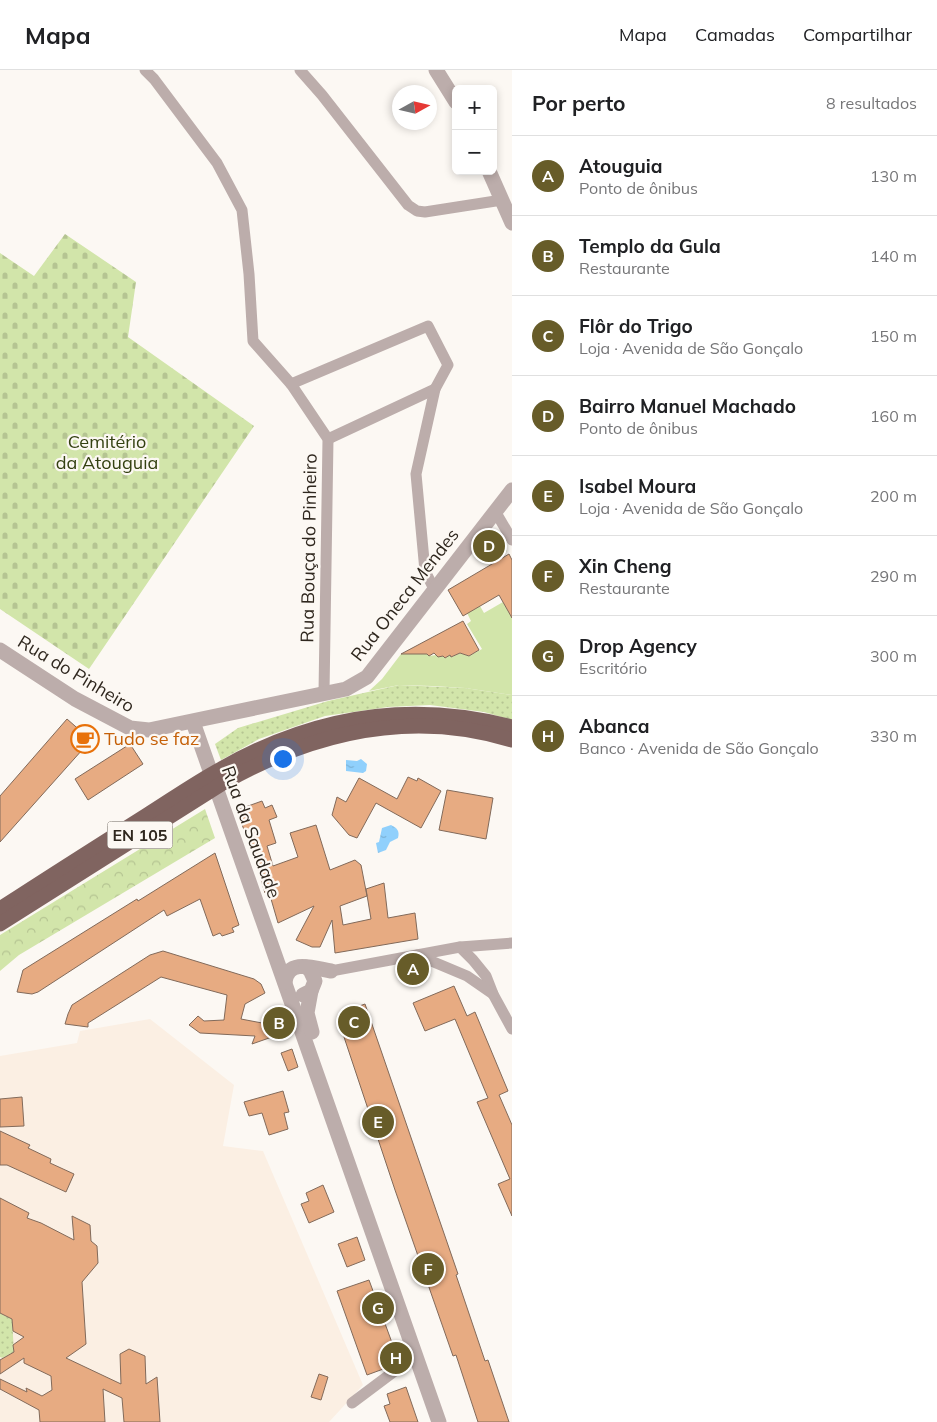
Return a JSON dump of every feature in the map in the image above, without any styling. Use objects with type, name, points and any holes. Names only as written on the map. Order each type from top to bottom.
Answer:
[{"type":"highway","name":"EN 105","points":[[0,909],[221,769],[262,748],[302,732],[360,718],[418,713],[459,716],[512,726]]},
{"type":"highway","name":"EN 105","points":[[0,924],[223,783],[254,766],[303,745],[364,730],[415,726],[456,728],[512,740]]},
{"type":"street","name":"Rua Bouça do Pinheiro","points":[[145,70],[154,79],[217,162],[242,210],[249,274],[253,340],[291,384],[328,439],[324,693]]},
{"type":"street","points":[[300,70],[322,95],[408,205],[417,211],[425,212],[502,200]]},
{"type":"street","points":[[436,70],[452,96]]},
{"type":"street","points":[[491,175],[512,223]]},
{"type":"street","points":[[291,384],[428,326],[448,365],[435,389],[416,474],[425,571],[434,589]]},
{"type":"street","points":[[328,439],[435,389]]},
{"type":"street","name":"Rua Oneca Mendes","points":[[193,722],[346,689],[367,677],[512,490]]},
{"type":"street","points":[[496,512],[512,540]]},
{"type":"street","name":"Rua do Pinheiro","points":[[0,650],[75,699],[130,728],[149,730],[193,722]]},
{"type":"street","name":"Rua da Saudade","points":[[193,722],[439,1422]]},
{"type":"street","points":[[275,954],[303,966],[331,971],[460,947],[512,943]]},
{"type":"street","points":[[460,947],[462,964],[468,976]]},
{"type":"street","points":[[460,947],[486,976],[493,994],[512,1029]]},
{"type":"street","points":[[417,955],[468,976],[493,994]]},
{"type":"street","points":[[331,971],[312,989],[306,994],[295,995],[286,985],[289,971],[294,967],[303,966],[314,975],[312,989],[307,1013],[312,1033],[450,1422]]},
{"type":"street","points":[[352,1404],[416,1355]]},
{"type":"shaded area","points":[[150,1019],[234,1085],[223,1146],[263,1151],[363,1385],[329,1422],[0,1422],[0,1056],[77,1043],[80,1031]]},
{"type":"green space","name":"Cemitério da Atouguia","points":[[65,234],[136,282],[128,337],[254,426],[89,669],[0,609],[0,253],[34,276]]},
{"type":"green space","points":[[498,541],[503,543],[507,551],[497,557],[490,547]]},
{"type":"green space","points":[[503,602],[512,618],[512,695],[465,688],[399,685],[369,691],[382,679],[401,654],[427,654],[438,657],[442,654],[445,658],[460,653],[469,656],[482,649],[467,624],[471,621],[467,613],[480,606],[484,613]]},
{"type":"green space","points":[[399,685],[465,688],[512,695],[512,720],[484,712],[430,705],[388,707],[325,716],[259,739],[221,760],[215,744],[238,728],[328,701]]},
{"type":"green space","points":[[205,809],[215,838],[19,955],[0,971],[0,935]]},
{"type":"green space","points":[[0,1313],[12,1319],[14,1352],[3,1358],[0,1357]]},
{"type":"water","points":[[361,759],[367,764],[366,771],[363,773],[346,771],[346,760],[357,761]]},
{"type":"water","points":[[391,825],[398,830],[398,838],[390,842],[386,850],[378,853],[376,843],[379,842],[382,828]]},
{"type":"building","points":[[509,554],[512,560],[512,618],[499,595],[463,616],[448,590]]},
{"type":"building","points":[[463,621],[479,650],[469,656],[460,653],[445,658],[443,656],[438,657],[434,653],[429,656],[427,654],[401,654]]},
{"type":"building","points":[[67,719],[91,740],[0,842],[0,796]]},
{"type":"building","points":[[130,744],[143,764],[88,800],[75,779]]},
{"type":"building","points":[[408,777],[417,781],[418,778],[441,791],[421,828],[376,803],[357,838],[349,835],[332,815],[337,797],[346,802],[359,778],[397,799]]},
{"type":"building","points":[[447,790],[493,798],[486,839],[439,830]]},
{"type":"building","points":[[262,801],[265,808],[272,805],[277,817],[269,820],[276,843],[267,846],[273,866],[298,857],[290,833],[316,825],[330,870],[355,860],[361,865],[367,896],[340,906],[343,925],[371,919],[366,889],[384,883],[388,918],[415,913],[418,939],[335,953],[332,920],[320,947],[312,947],[296,940],[314,906],[278,923],[269,892],[265,893],[246,829],[244,830],[237,810]]},
{"type":"building","points":[[215,853],[239,925],[232,928],[234,932],[222,936],[220,933],[213,936],[200,899],[167,916],[164,910],[38,992],[32,994],[17,992],[23,970]]},
{"type":"building","points":[[163,951],[254,979],[261,984],[265,993],[245,1004],[241,1019],[262,1023],[282,1014],[289,1031],[252,1044],[255,1036],[200,1033],[189,1025],[198,1016],[204,1021],[224,1020],[227,995],[161,977],[88,1023],[88,1027],[65,1024],[72,1005],[150,955]]},
{"type":"building","points":[[454,986],[467,1016],[475,1012],[508,1091],[499,1095],[512,1125],[512,1216],[498,1184],[510,1179],[477,1102],[488,1098],[455,1019],[425,1031],[413,1003]]},
{"type":"building","points":[[365,1004],[458,1274],[456,1275],[485,1361],[488,1360],[509,1422],[478,1422],[456,1355],[453,1356],[395,1190],[342,1031],[352,1028],[349,1019],[354,1018],[351,1009]]},
{"type":"building","points":[[292,1049],[298,1067],[288,1071],[281,1053]]},
{"type":"building","points":[[283,1091],[289,1112],[284,1113],[288,1129],[269,1135],[262,1113],[249,1116],[244,1102]]},
{"type":"building","points":[[22,1097],[24,1126],[0,1127],[0,1099]]},
{"type":"building","points":[[0,1131],[30,1145],[28,1148],[51,1159],[50,1163],[74,1174],[66,1192],[7,1165],[0,1165]]},
{"type":"building","points":[[323,1185],[334,1212],[309,1223],[301,1204],[309,1201],[306,1193]]},
{"type":"building","points":[[0,1198],[29,1213],[27,1218],[74,1240],[72,1216],[90,1225],[91,1241],[97,1246],[98,1263],[82,1282],[86,1344],[66,1358],[121,1384],[120,1354],[129,1349],[145,1356],[146,1384],[157,1377],[160,1422],[124,1422],[122,1398],[103,1389],[105,1422],[40,1422],[39,1410],[0,1389],[0,1379],[27,1392],[26,1388],[42,1396],[52,1390],[51,1376],[24,1363],[24,1358],[0,1374],[0,1360],[14,1352],[13,1345],[24,1337],[13,1331],[12,1319],[0,1313]]},
{"type":"building","points":[[357,1237],[365,1260],[347,1267],[338,1244]]},
{"type":"building","points":[[369,1280],[398,1359],[386,1368],[367,1375],[337,1291]]},
{"type":"building","points":[[319,1374],[328,1377],[321,1400],[311,1397]]},
{"type":"building","points":[[406,1387],[418,1422],[390,1422],[384,1406],[390,1404],[387,1394]]},
{"type":"place","name":"Bairro Manuel Machado","points":[[489,546]]},
{"type":"place","name":"Tudo se faz","points":[[85,739]]},
{"type":"place","name":"Atouguia","points":[[413,969]]},
{"type":"place","name":"Flôr do Trigo","points":[[354,1022]]},
{"type":"place","name":"Templo da Gula","points":[[279,1023]]},
{"type":"place","name":"Isabel Moura","points":[[378,1122]]},
{"type":"place","name":"Xin Cheng","points":[[428,1269]]},
{"type":"place","name":"Drop Agency","points":[[378,1308]]},
{"type":"place","name":"Abanca","points":[[396,1358]]}]
